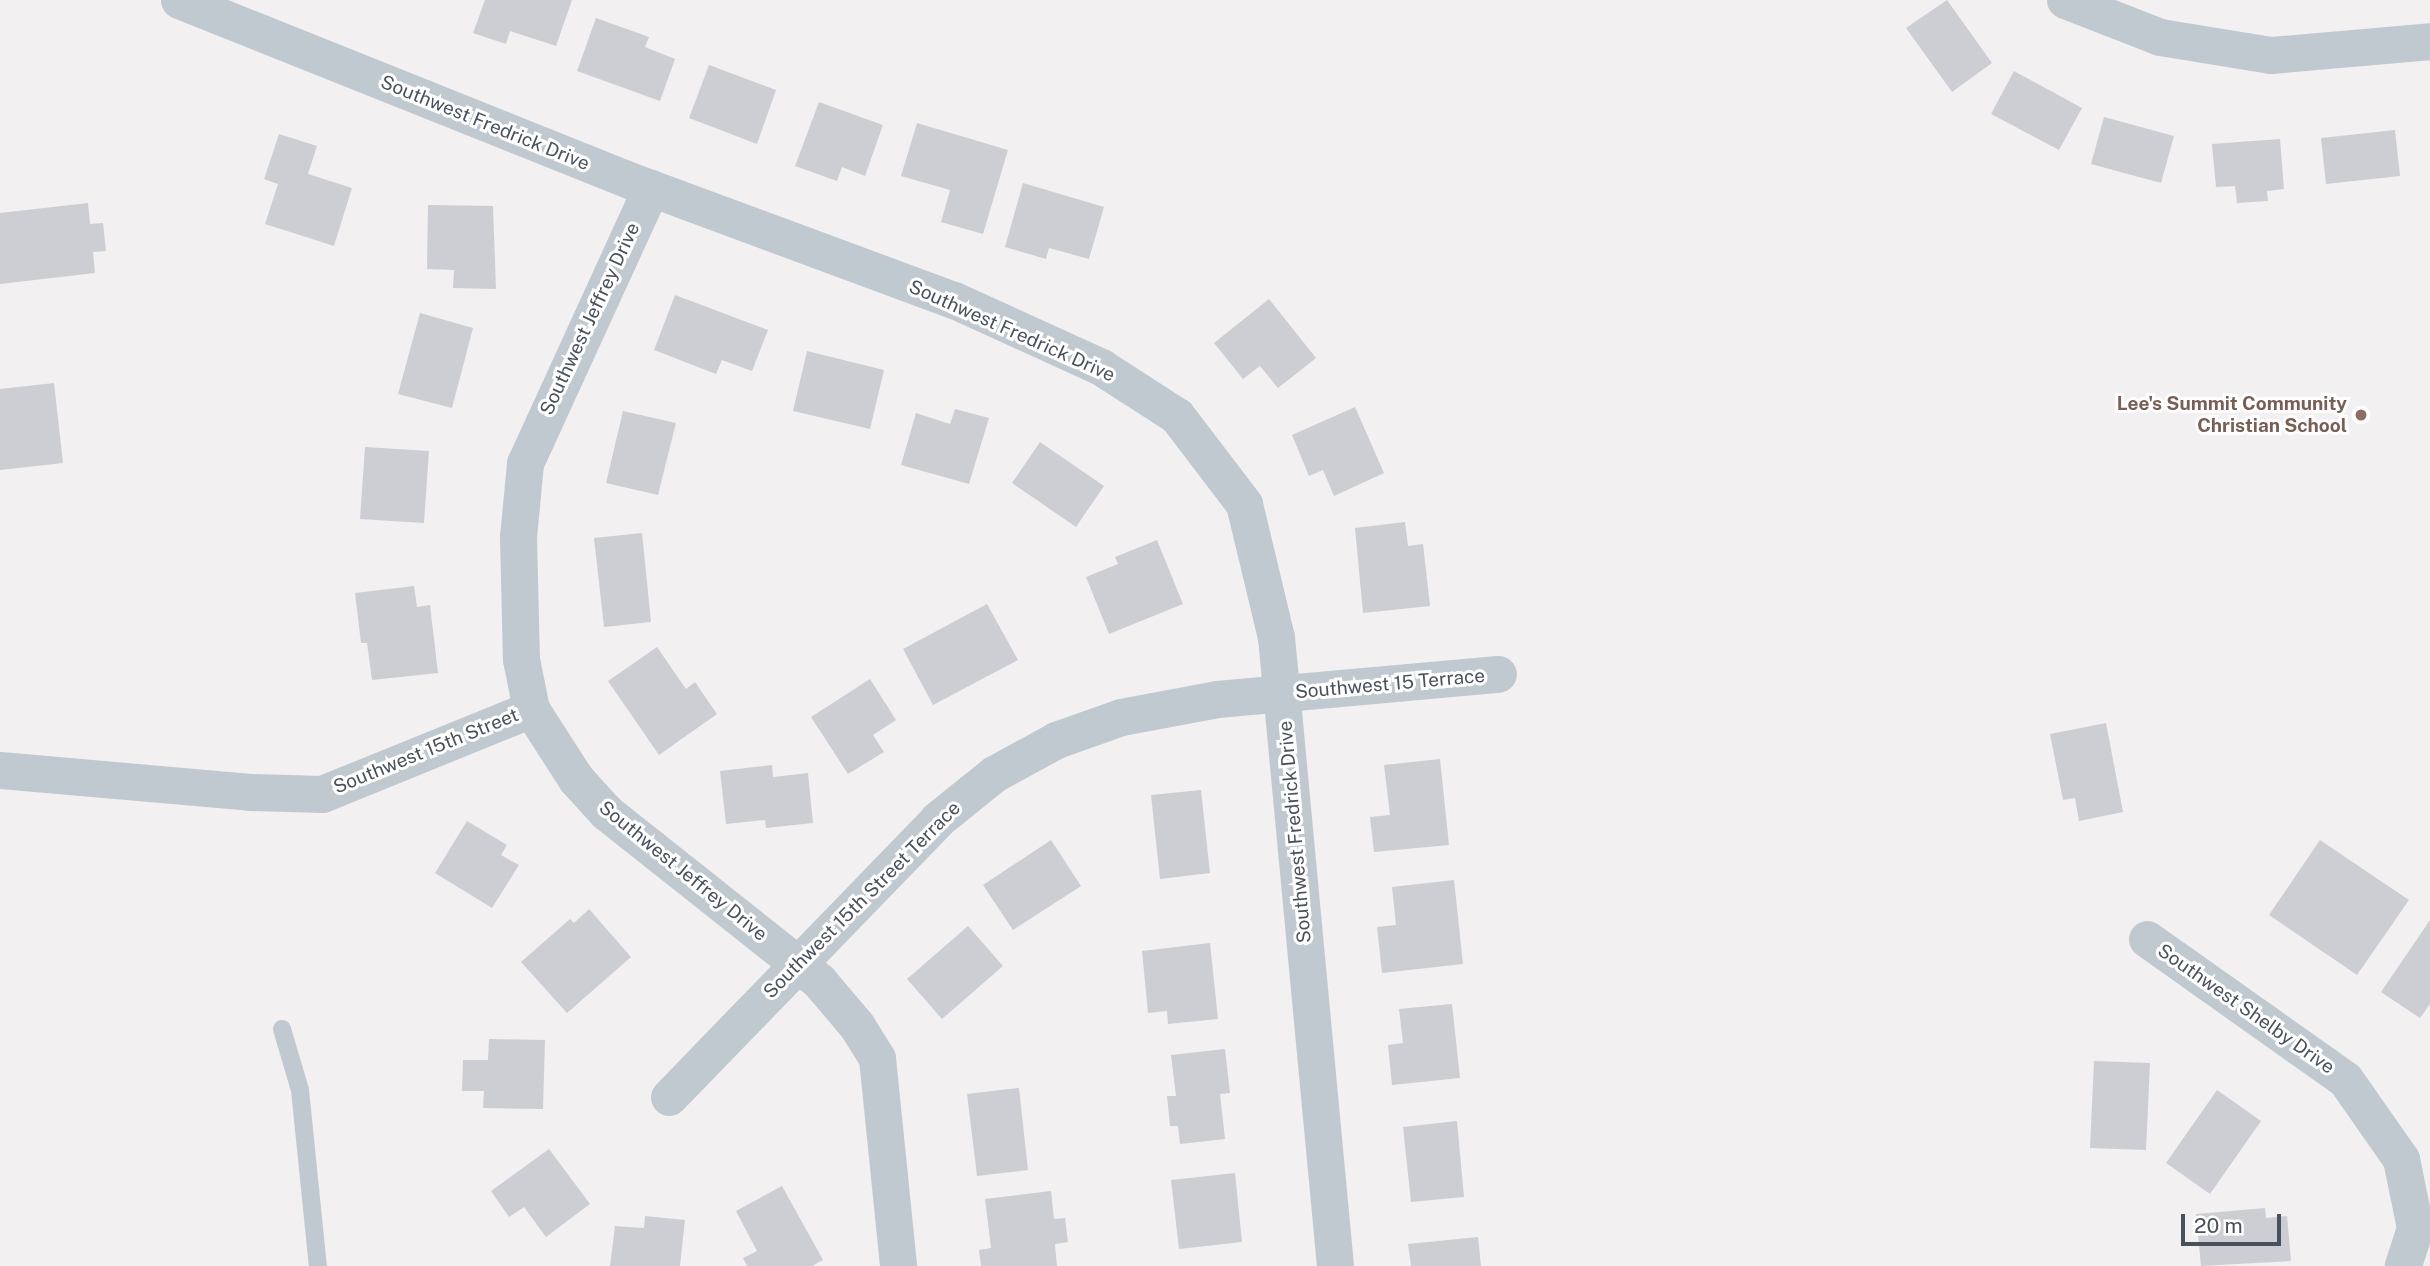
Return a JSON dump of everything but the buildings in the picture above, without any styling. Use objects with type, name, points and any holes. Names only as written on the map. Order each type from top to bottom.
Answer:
[{"type":"street","name":"Southwest Fredrick Drive","points":[[179,0],[652,188],[954,300],[1101,368],[1177,416],[1244,504],[1276,637],[1335,1266]]},
{"type":"street","points":[[2065,0],[2160,37],[2271,55],[2430,41]]},
{"type":"street","name":"Southwest Jeffrey Drive","points":[[652,188],[525,463],[518,537],[521,659],[531,709],[576,779],[606,812],[819,981],[877,1058],[898,1266]]},
{"type":"street","name":"Southwest 15 Terrace","points":[[1282,694],[1498,674]]},
{"type":"street","name":"Southwest 15th Street Terrace","points":[[670,1097],[796,963],[938,819],[994,774],[1056,740],[1121,716],[1217,699],[1282,694]]},
{"type":"street","name":"Southwest 15th Street","points":[[0,770],[250,792],[322,794],[531,709]]},
{"type":"street","name":"Southwest Shelby Drive","points":[[2147,939],[2345,1079],[2419,1181],[2415,1228],[2403,1266]]},
{"type":"lane","points":[[282,1029],[300,1090],[317,1266]]},
{"type":"place","name":"Lee's Summit Community Christian School","points":[[2361,415]]}]
